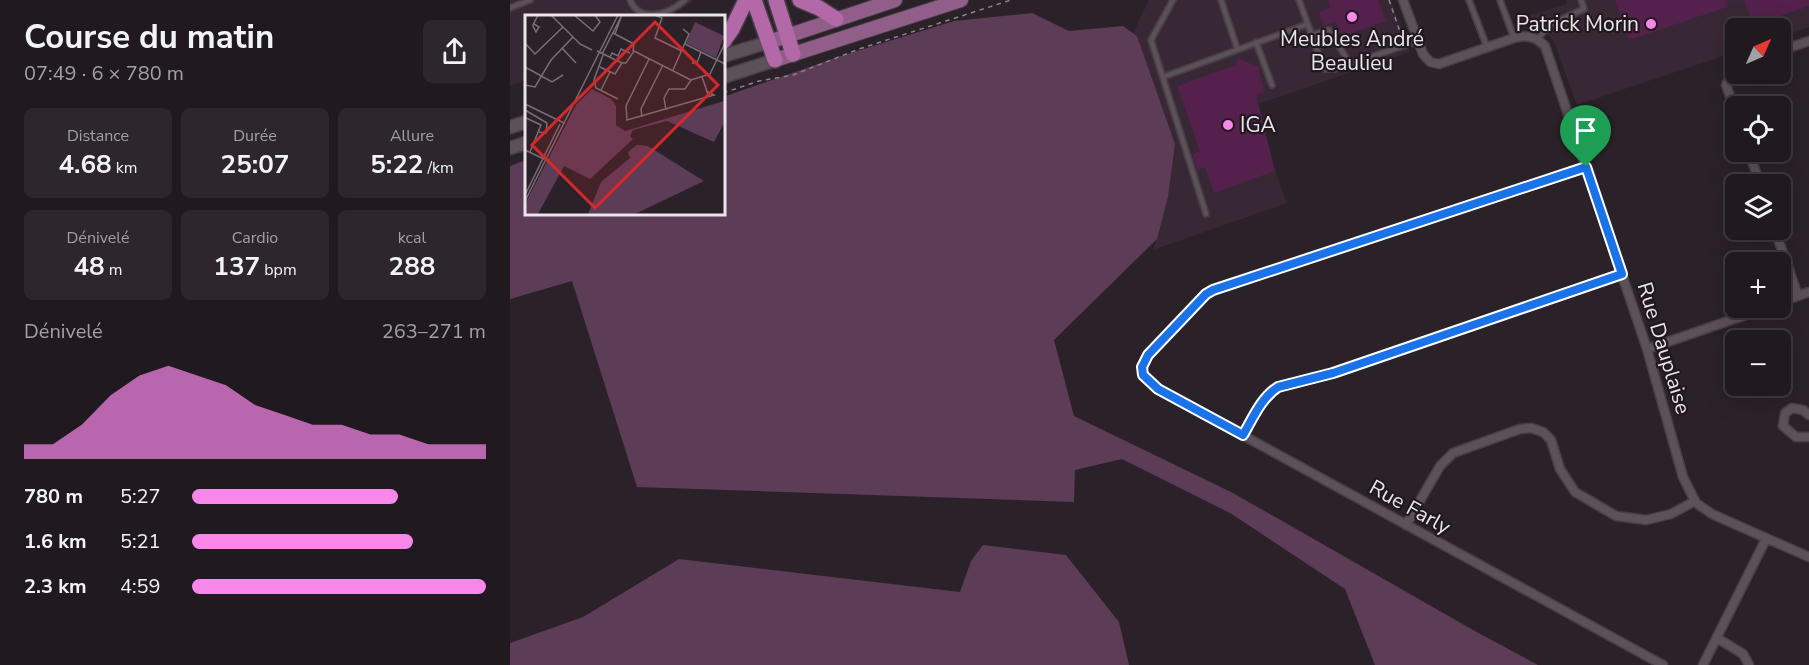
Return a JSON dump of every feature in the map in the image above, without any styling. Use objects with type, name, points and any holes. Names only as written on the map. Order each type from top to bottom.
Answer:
[{"type":"highway","points":[[724,41],[746,0]]},
{"type":"highway","points":[[754,0],[775,60]]},
{"type":"highway","points":[[776,0],[793,54]]},
{"type":"highway","points":[[800,0],[819,8],[836,20]]},
{"type":"main road","points":[[769,42],[895,0]]},
{"type":"main road","points":[[775,60],[961,0]]},
{"type":"street","points":[[1403,0],[1423,54],[1430,62],[1439,64],[1514,38],[1526,36],[1537,39]]},
{"type":"street","name":"Rue Dauplaise","points":[[1537,39],[1545,46],[1647,349],[1683,477],[1695,501]]},
{"type":"street","points":[[1791,47],[1809,41]]},
{"type":"street","points":[[724,56],[769,42]]},
{"type":"street","points":[[724,77],[775,60]]},
{"type":"street","points":[[510,127],[525,122]]},
{"type":"street","points":[[510,147],[525,143]]},
{"type":"street","name":"Rue Farly","points":[[1586,167],[1213,290],[1206,294],[1148,355],[1142,367],[1143,375],[1158,389],[1663,665]]},
{"type":"street","points":[[1778,240],[1798,296]]},
{"type":"street","points":[[1243,435],[1263,401],[1278,387],[1333,373],[1622,274]]},
{"type":"street","points":[[1791,298],[1809,292]]},
{"type":"street","points":[[1647,349],[1737,318]]},
{"type":"street","points":[[1809,415],[1803,410],[1792,408],[1785,412],[1783,426],[1796,437],[1809,437]]},
{"type":"street","points":[[1406,525],[1440,466],[1453,453],[1520,429],[1531,428],[1543,432],[1551,440],[1560,469],[1575,492],[1616,516],[1647,520],[1671,514],[1695,501],[1712,514],[1809,557]]},
{"type":"street","points":[[1703,665],[1766,539]]},
{"type":"street","points":[[1717,638],[1743,654],[1749,665]]},
{"type":"lane","points":[[510,8],[530,0]]},
{"type":"lane","points":[[630,0],[632,6],[648,15]]},
{"type":"lane","points":[[658,15],[677,7],[686,0]]},
{"type":"lane","points":[[1173,0],[1151,40],[1206,214]]},
{"type":"lane","points":[[1221,0],[1237,48]]},
{"type":"lane","points":[[1299,0],[1324,69],[1335,69],[1418,41]]},
{"type":"lane","points":[[1469,0],[1487,47]]},
{"type":"lane","points":[[1500,0],[1514,38]]},
{"type":"lane","points":[[1537,39],[1551,24],[1584,9],[1581,0]]},
{"type":"lane","points":[[1163,77],[1237,48],[1308,24]]},
{"type":"lane","points":[[1312,35],[1329,30],[1350,64]]},
{"type":"lane","points":[[1256,42],[1272,85]]},
{"type":"path","points":[[724,93],[759,81],[793,75],[859,48],[1011,0]]},
{"type":"path","points":[[1389,0],[1399,29],[1418,41]]},
{"type":"shaded area","points":[[510,0],[692,0],[692,3],[670,15],[525,15],[525,80],[510,86]]},
{"type":"shaded area","points":[[1149,0],[1391,0],[1410,52],[1258,104],[1275,171],[1287,203],[1153,250],[1168,197],[1175,144],[1137,36],[1133,33]]},
{"type":"shaded area","points":[[1566,0],[1809,0],[1809,27],[1791,33],[1791,18],[1725,18],[1725,55],[1577,105],[1553,40],[1540,27],[1525,24],[1523,17],[1567,4]]},
{"type":"shaded area","points":[[1032,13],[1069,31],[1123,26],[1137,36],[1175,144],[1168,197],[1157,239],[1054,340],[1074,416],[1233,493],[1538,665],[1375,665],[1345,589],[1230,513],[1122,459],[1075,470],[1074,502],[637,487],[572,281],[510,299],[510,166],[525,160],[525,214],[724,214],[724,97],[838,57],[954,21]]},
{"type":"shaded area","points":[[983,545],[1066,555],[1119,622],[1129,665],[510,665],[510,643],[583,617],[679,559],[960,592],[971,561]]},
{"type":"building","name":"Meubles André Beaulieu","points":[[1328,0],[1378,0],[1386,21],[1341,37],[1336,21],[1324,26],[1319,12],[1331,8]]},
{"type":"building","name":"Patrick Morin","points":[[1615,0],[1725,0],[1727,7],[1629,40]]},
{"type":"building","points":[[1744,0],[1809,0],[1809,6],[1774,18],[1750,18]]},
{"type":"building","points":[[1238,58],[1261,68],[1259,70],[1264,92],[1256,94],[1275,171],[1214,193],[1205,167],[1198,170],[1192,154],[1200,151],[1177,86],[1236,65]]},
{"type":"place","name":"Meubles André Beaulieu","points":[[1352,17]]},
{"type":"place","name":"Patrick Morin","points":[[1651,24]]},
{"type":"place","name":"IGA","points":[[1228,125]]},
{"type":"route","points":[[1586,167],[1622,274],[1333,373],[1278,387],[1263,401],[1243,435],[1153,386],[1143,375],[1142,367],[1148,355],[1206,294],[1225,284],[1586,167]]}]
